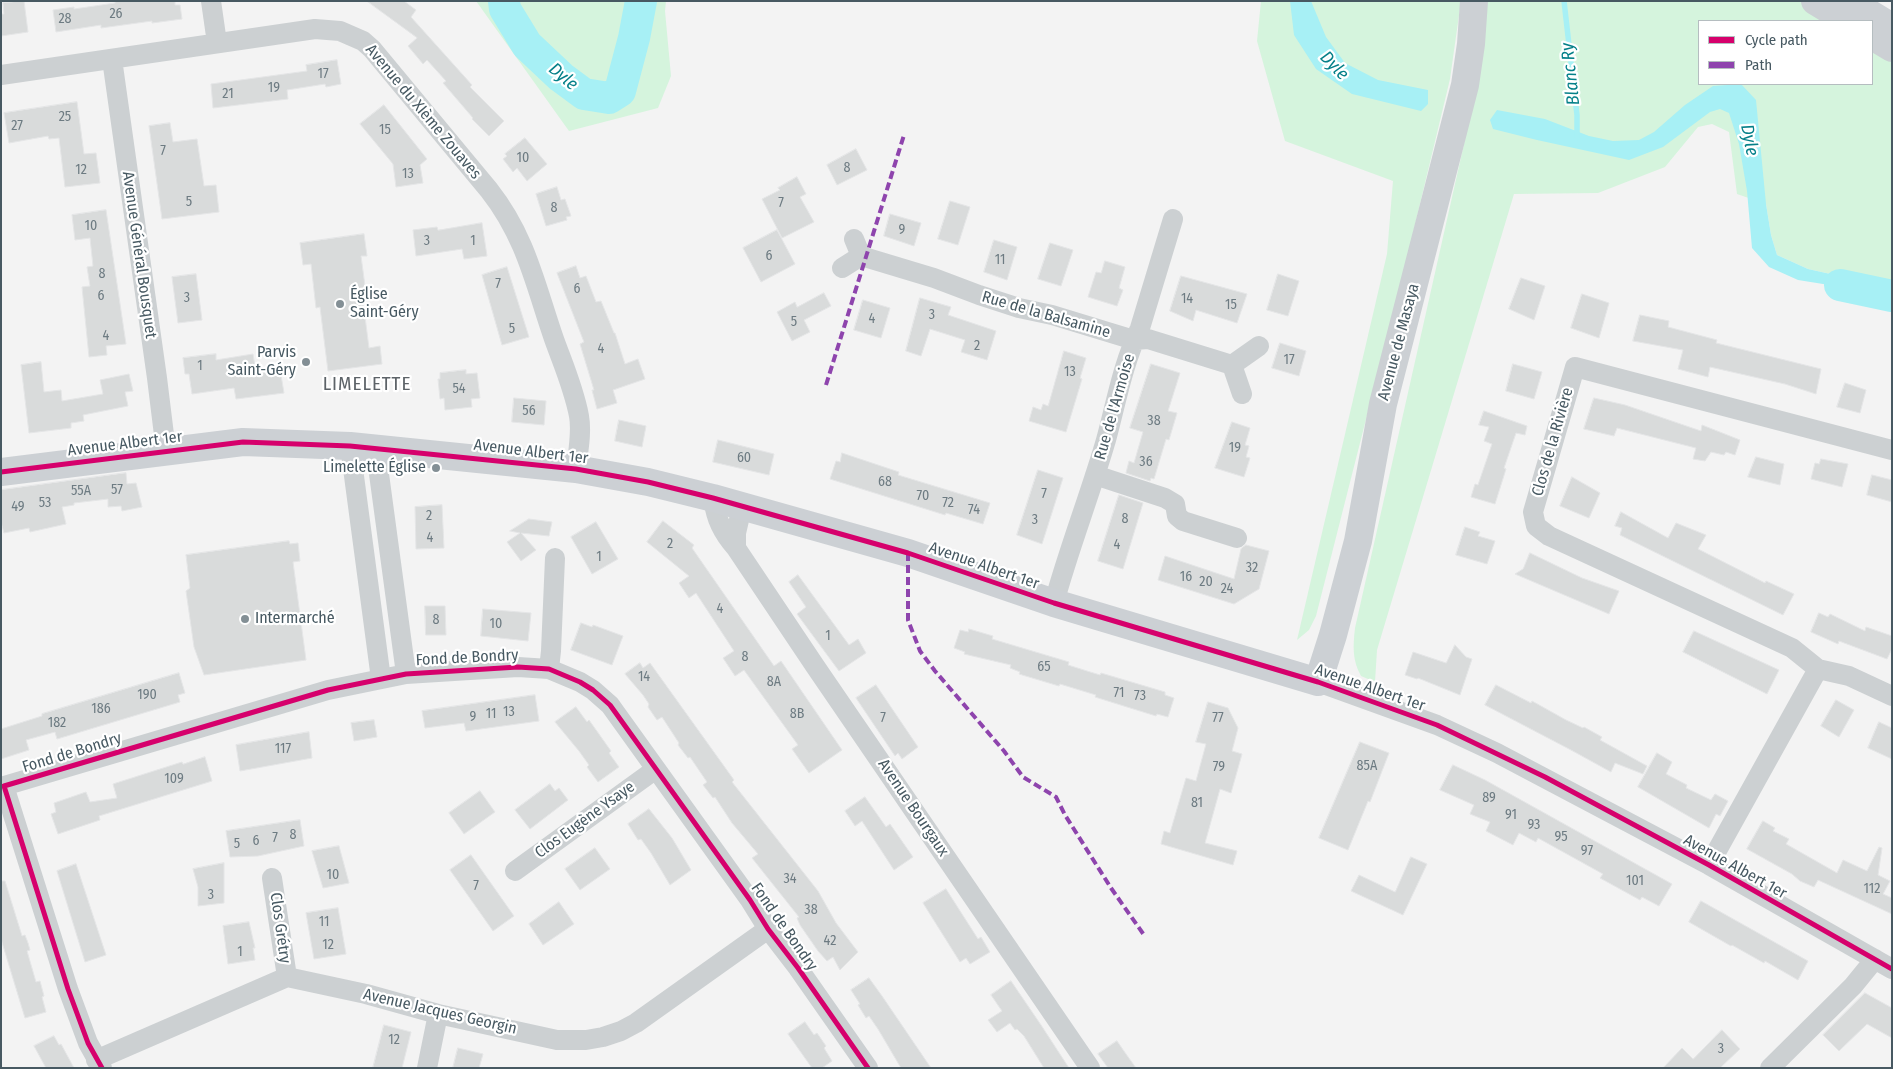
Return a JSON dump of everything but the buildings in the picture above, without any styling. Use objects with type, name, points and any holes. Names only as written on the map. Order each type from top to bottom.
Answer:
[{"type":"main road","name":"Avenue de Masaya","points":[[1318,682],[1333,635],[1358,541],[1383,404],[1465,85],[1471,44],[1474,1]]},
{"type":"main road","points":[[1815,1],[1846,20]]},
{"type":"main road","points":[[1849,1],[1892,27]]},
{"type":"main road","points":[[1873,37],[1892,48]]},
{"type":"main road","name":"Avenue Albert 1er","points":[[1,472],[243,442],[350,446],[576,469],[648,482],[712,498],[908,553],[1054,603],[1318,682]]},
{"type":"street","points":[[211,1],[217,43]]},
{"type":"street","name":"Avenue du XIème Zouaves","points":[[1,74],[316,29],[340,32],[363,41],[417,101],[501,205],[528,257],[579,416],[580,435],[576,469]]},
{"type":"street","name":"Avenue Général Bousquet","points":[[112,59],[166,451]]},
{"type":"street","name":"Rue de l'Armoise","points":[[1054,603],[1173,219]]},
{"type":"street","name":"Rue de la Balsamine","points":[[842,268],[858,248],[979,295],[1019,308],[1052,315],[1134,340],[1148,339],[1232,365]]},
{"type":"street","points":[[1242,394],[1232,365],[1259,346]]},
{"type":"street","name":"Clos de la Rivière","points":[[1892,450],[1575,367],[1533,512],[1536,526],[1549,536],[1792,648],[1818,669],[1849,676],[1892,696]]},
{"type":"street","points":[[350,446],[381,679]]},
{"type":"street","name":"Fond de Bondry","points":[[380,449],[379,474],[382,503],[406,674]]},
{"type":"street","name":"Rue de l'Armoise","points":[[1095,475],[1165,498],[1175,504],[1177,516],[1183,521],[1237,538]]},
{"type":"street","name":"Avenue Bourgaux","points":[[712,498],[718,523],[726,536],[1090,1068]]},
{"type":"street","points":[[736,548],[736,533],[742,507]]},
{"type":"street","points":[[549,669],[555,558]]},
{"type":"street","name":"Fond de Bondry","points":[[99,1064],[79,1022],[3,786],[328,690],[406,674],[518,667],[549,669],[580,682],[593,690],[610,705],[868,1068]]},
{"type":"street","points":[[1709,865],[1818,669]]},
{"type":"street","name":"Avenue Albert 1er","points":[[1318,682],[1437,725],[1545,777],[1709,865],[1883,964]]},
{"type":"street","name":"Clos Eugène Ysaye","points":[[515,871],[656,769]]},
{"type":"street","name":"Clos Grétry","points":[[272,878],[287,977]]},
{"type":"street","name":"Avenue Jacques Georgin","points":[[287,977],[366,994],[438,1014],[557,1040],[586,1040],[621,1031],[636,1022],[768,928]]},
{"type":"street","points":[[1770,1068],[1853,986],[1883,964]]},
{"type":"street","points":[[99,1064],[287,977]]},
{"type":"street","points":[[427,1068],[438,1014]]},
{"type":"green space","points":[[476,1],[666,1],[665,11],[671,76],[658,108],[569,131]]},
{"type":"green space","points":[[1261,1],[1461,1],[1450,79],[1407,258],[1316,616],[1309,630],[1297,640],[1387,254],[1393,181],[1285,141],[1257,41]]},
{"type":"green space","points":[[1487,1],[1799,1],[1829,20],[1698,20],[1698,85],[1873,85],[1873,47],[1892,59],[1892,284],[1862,281],[1808,269],[1777,255],[1771,235],[1766,204],[1737,194],[1729,132],[1712,124],[1698,127],[1665,167],[1598,193],[1514,194],[1377,650],[1375,682],[1361,676],[1358,670],[1354,653],[1355,628],[1464,144]]},
{"type":"water","points":[[1290,1],[1311,1],[1326,37],[1345,63],[1378,80],[1428,90],[1428,104],[1421,111],[1352,94],[1316,69],[1294,35]]},
{"type":"water","name":"Dyle","points":[[1742,85],[1756,100],[1766,204],[1771,235],[1777,255],[1808,269],[1862,281],[1892,284],[1892,295],[1798,280],[1769,267],[1752,248],[1747,191],[1739,144],[1729,113],[1720,109],[1710,112],[1663,147],[1629,160],[1493,129],[1490,120],[1497,110],[1545,119],[1589,136],[1613,141],[1639,140],[1654,132],[1685,105],[1713,86]]},
{"type":"waterway","name":"Dyle","points":[[504,1],[505,9],[527,45],[561,77],[584,94],[609,98],[620,91],[634,38],[641,1]]},
{"type":"waterway","name":"Blanc Ry","points":[[1564,1],[1577,115],[1577,138]]},
{"type":"waterway","name":"Dyle","points":[[1840,285],[1892,296]]},
{"type":"marked path","points":[[826,385],[904,135]]},
{"type":"marked path","points":[[908,553],[908,620],[920,651],[1004,751],[1023,777],[1056,797],[1065,815],[1111,888],[1144,935]]},
{"type":"cycle path","points":[[1,472],[243,442],[350,446],[576,469],[648,482],[713,498],[908,553],[1054,603],[1318,682],[1437,725],[1545,777],[1709,865],[1892,969]]},
{"type":"cycle path","points":[[102,1068],[88,1043],[68,989],[4,786],[328,690],[406,674],[518,667],[549,669],[580,682],[593,690],[610,705],[868,1068]]},
{"type":"place","name":"Église Saint-Géry","points":[[340,304]]},
{"type":"place","name":"Parvis Saint-Géry","points":[[306,362]]},
{"type":"place","name":"Limelette Église","points":[[436,468]]},
{"type":"place","name":"Intermarché","points":[[245,619]]},
{"type":"district","name":"LIMELETTE","points":[[367,385]]}]
